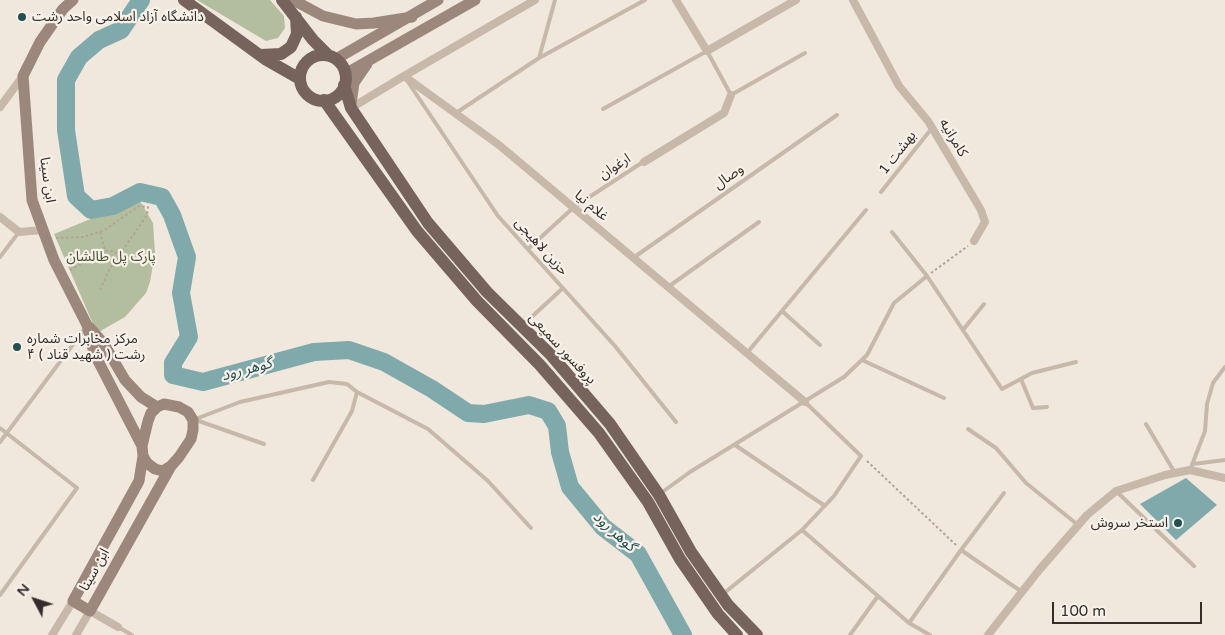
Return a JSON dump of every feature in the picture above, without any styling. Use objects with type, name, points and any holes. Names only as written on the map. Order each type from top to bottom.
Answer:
[{"type":"main road","points":[[184,0],[260,55],[300,79]]},
{"type":"main road","points":[[282,0],[313,40],[332,57],[342,66],[345,80],[336,96],[324,100],[315,99],[302,88],[301,70],[305,63],[312,58],[320,55],[332,57]]},
{"type":"main road","points":[[260,55],[281,54],[291,47],[297,34],[296,17]]},
{"type":"main road","name":"پروفسور سمیعی","points":[[345,80],[351,108],[428,223],[487,292],[551,355],[610,424],[659,495],[691,552],[728,605],[757,635]]},
{"type":"main road","name":"پروفسور سمیعی","points":[[324,100],[417,231],[477,302],[540,365],[599,433],[648,502],[680,559],[718,614],[737,635]]},
{"type":"street","points":[[0,108],[23,76],[40,42],[65,4],[73,0]]},
{"type":"street","points":[[293,0],[323,16],[356,24],[374,24],[412,16]]},
{"type":"street","points":[[332,57],[412,16],[438,0]]},
{"type":"street","points":[[345,80],[370,60],[476,0]]},
{"type":"street","points":[[351,108],[535,0]]},
{"type":"street","points":[[676,0],[707,51],[796,0]]},
{"type":"street","name":"کامرانیه","points":[[853,0],[899,86],[932,128],[981,210],[985,222],[974,241]]},
{"type":"street","points":[[351,108],[354,83],[370,60]]},
{"type":"street","name":"ابن سینا","points":[[23,76],[32,200],[62,275],[87,326],[94,353],[143,451],[139,482],[73,602]]},
{"type":"street","name":"غلام نیا","points":[[404,76],[499,144],[805,402]]},
{"type":"street","points":[[644,162],[724,113],[731,95]]},
{"type":"street","points":[[0,217],[19,232],[45,234]]},
{"type":"street","name":"ابن سینا","points":[[87,326],[104,344],[125,380],[141,397],[157,407]]},
{"type":"street","points":[[164,404],[179,407],[188,412],[193,420],[194,430],[191,438],[171,466],[163,471],[154,469],[147,463],[143,451],[148,421],[157,407],[164,404]]},
{"type":"street","name":"ابن سینا","points":[[90,611],[171,466]]},
{"type":"street","points":[[988,635],[1087,515],[1116,491],[1191,467],[1225,478]]},
{"type":"street","points":[[52,635],[73,602],[118,627]]},
{"type":"street","points":[[76,635],[90,611]]},
{"type":"lane","points":[[539,58],[555,0]]},
{"type":"lane","points":[[456,113],[539,58],[645,0]]},
{"type":"lane","points":[[603,109],[707,51],[731,95],[805,53]]},
{"type":"lane","name":"حزین لاهیجی","points":[[404,76],[498,216],[615,346],[676,422]]},
{"type":"lane","name":"وصال","points":[[634,258],[837,115]]},
{"type":"lane","name":"بهشت 1","points":[[881,192],[932,128]]},
{"type":"lane","name":"ارغوان","points":[[528,249],[574,207],[644,162]]},
{"type":"lane","points":[[747,353],[866,210]]},
{"type":"lane","points":[[668,286],[759,222]]},
{"type":"lane","points":[[0,257],[19,232]]},
{"type":"lane","points":[[892,232],[927,276],[1002,389],[1032,373],[1076,362]]},
{"type":"lane","points":[[659,495],[690,472],[844,377],[868,355],[894,303],[927,276]]},
{"type":"lane","points":[[521,326],[562,288]]},
{"type":"lane","points":[[964,330],[984,304]]},
{"type":"lane","points":[[782,311],[820,345]]},
{"type":"lane","points":[[0,442],[87,326]]},
{"type":"lane","points":[[862,360],[944,398]]},
{"type":"lane","points":[[1191,467],[1205,431],[1207,404],[1213,383],[1225,367]]},
{"type":"lane","points":[[1021,379],[1033,408],[1048,407]]},
{"type":"lane","points":[[193,420],[240,402],[329,382],[347,384],[357,392],[428,430],[488,481],[531,528]]},
{"type":"lane","points":[[313,480],[352,412],[357,392]]},
{"type":"lane","name":"غلام نیا","points":[[805,402],[861,456]]},
{"type":"lane","points":[[193,420],[264,444]]},
{"type":"lane","points":[[1146,424],[1175,473]]},
{"type":"lane","points":[[0,428],[77,488],[0,595]]},
{"type":"lane","points":[[968,429],[996,448],[1026,483],[1078,526]]},
{"type":"lane","points":[[735,445],[825,506]]},
{"type":"lane","points":[[722,595],[802,530],[834,496],[861,456]]},
{"type":"lane","points":[[1191,467],[1225,460]]},
{"type":"lane","points":[[1116,491],[1194,566]]},
{"type":"lane","points":[[909,623],[1004,492]]},
{"type":"lane","points":[[802,530],[909,623],[930,635]]},
{"type":"lane","points":[[961,550],[1022,592]]},
{"type":"lane","points":[[850,635],[878,596]]},
{"type":"lane","points":[[118,627],[132,635]]},
{"type":"path","points":[[45,234],[83,237],[100,232],[139,206],[148,207],[147,215],[109,270],[100,290]]},
{"type":"path","points":[[100,232],[105,251]]},
{"type":"path","points":[[927,276],[974,241]]},
{"type":"path","points":[[62,275],[105,251],[113,251],[120,255]]},
{"type":"path","points":[[861,456],[961,550]]},
{"type":"green space","points":[[197,0],[270,0],[284,16],[285,28],[278,38],[266,41]]},
{"type":"green space","name":"پارک پل طالشان","points":[[139,199],[153,223],[155,253],[150,282],[146,293],[125,317],[97,333],[54,234]]},
{"type":"water","name":"استخر سروش","points":[[1186,478],[1217,505],[1176,540],[1140,504]]},
{"type":"waterway","name":"گوهر رود","points":[[141,0],[121,30],[99,40],[79,57],[66,80],[66,130],[76,196],[91,210],[113,206],[140,192],[162,197],[172,215],[187,257],[181,293],[189,337],[173,363],[173,375],[203,382],[314,352],[349,350],[384,362],[432,389],[468,413],[484,414],[529,405],[548,411],[557,426],[560,452],[570,487],[603,527],[638,554],[683,635]]},
{"type":"place","name":"دانشگاه آزاد اسلامی واحد رشت","points":[[22,17]]},
{"type":"place","name":"مرکز مخابرات شماره ۴ رشت ( شهید قناد )","points":[[17,347]]},
{"type":"place","name":"استخر سروش","points":[[1178,523]]}]
